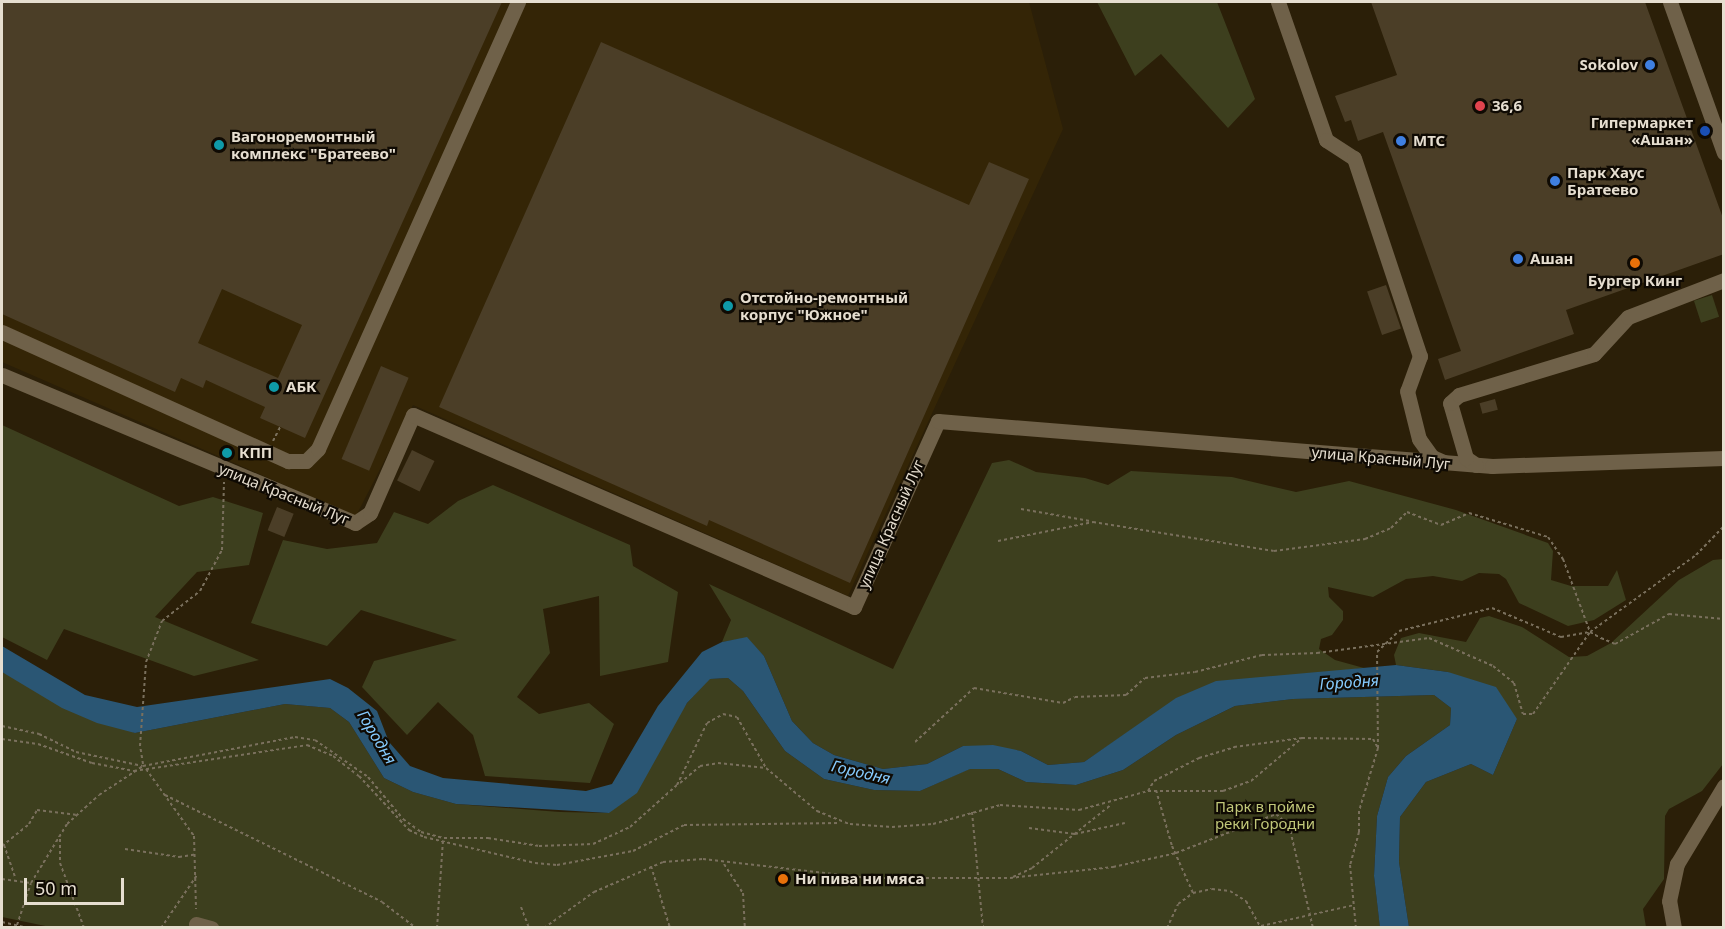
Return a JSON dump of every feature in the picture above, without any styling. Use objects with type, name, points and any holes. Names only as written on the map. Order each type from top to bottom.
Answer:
[{"type":"street","points":[[2,333],[288,461],[306,461],[318,449],[518,2]]},
{"type":"street","points":[[1278,2],[1326,140],[1354,158],[1420,356],[1407,391],[1419,439],[1432,457],[1448,464]]},
{"type":"street","points":[[1670,2],[1724,153]]},
{"type":"street","points":[[1476,465],[1466,458],[1450,403],[1459,395],[1594,354],[1628,317],[1724,280]]},
{"type":"street","name":"улица Красный Луг","points":[[2,375],[348,522],[361,522],[370,513],[413,415],[854,606],[938,421],[1448,464],[1724,458]]},
{"type":"street","points":[[1674,927],[1669,901],[1677,864],[1724,786]]},
{"type":"path","points":[[203,926],[194,836],[143,766],[140,746],[146,662],[162,621],[200,591],[222,550],[224,471]]},
{"type":"path","points":[[1021,509],[1274,551],[1365,539],[1391,528],[1407,512],[1441,525],[1469,513],[1548,537],[1563,559],[1590,632]]},
{"type":"path","points":[[998,541],[1093,522]]},
{"type":"path","points":[[915,742],[974,688],[1063,703],[1075,698],[1125,695],[1145,678],[1195,672],[1262,655],[1317,653],[1385,642],[1429,638],[1493,666],[1514,683],[1523,714],[1533,714],[1590,632],[1696,555],[1724,526]]},
{"type":"path","points":[[1356,927],[1350,865],[1359,832],[1359,811],[1378,748],[1380,720],[1377,652],[1385,642],[1420,623],[1492,608],[1561,637],[1590,632],[1615,644],[1669,614],[1724,619]]},
{"type":"path","points":[[677,785],[707,723],[723,714],[737,717],[766,768],[817,811],[843,822]]},
{"type":"path","points":[[2,726],[39,734],[76,752],[143,766]]},
{"type":"path","points":[[1148,790],[1154,781],[1199,758],[1234,747],[1302,738],[1356,736],[1373,739],[1378,748]]},
{"type":"path","points":[[17,925],[31,883],[76,815],[143,766],[295,737],[315,740],[368,777],[404,819],[421,832],[443,840],[488,838],[539,846],[593,844],[630,827],[700,766],[718,763],[766,768]]},
{"type":"path","points":[[2,739],[38,744],[92,763],[134,771],[307,745],[333,756],[359,777],[409,830],[443,840],[557,865],[633,851],[684,825],[843,822],[918,826],[1000,806],[1079,810],[1114,803],[1148,790],[1223,791],[1251,781],[1302,738]]},
{"type":"path","points":[[1156,790],[1176,853],[1193,893]]},
{"type":"path","points":[[163,794],[382,902],[416,927]]},
{"type":"path","points":[[1010,878],[1032,868],[1114,803]]},
{"type":"path","points":[[16,879],[3,845],[24,829],[37,810],[76,815]]},
{"type":"path","points":[[972,812],[983,927]]},
{"type":"path","points":[[544,927],[594,892],[651,866],[686,859],[866,878],[1010,878],[1113,867],[1176,853],[1276,814],[1289,825],[1313,927]]},
{"type":"path","points":[[1029,828],[1075,834],[1125,823]]},
{"type":"path","points":[[60,836],[60,863],[84,927]]},
{"type":"path","points":[[437,927],[443,840]]},
{"type":"path","points":[[124,849],[180,857],[197,854]]},
{"type":"path","points":[[723,862],[743,894],[745,927]]},
{"type":"path","points":[[651,866],[670,927]]},
{"type":"path","points":[[161,927],[197,875]]},
{"type":"path","points":[[2,879],[16,879],[31,883]]},
{"type":"path","points":[[1167,927],[1178,904],[1193,893],[1212,889],[1230,891],[1246,901],[1261,927],[1310,913],[1354,904]]},
{"type":"path","points":[[522,907],[529,927]]},
{"type":"path","points":[[2,922],[28,927]]},
{"type":"shaded area","points":[[2,2],[1029,2],[1063,129],[848,596],[413,405],[356,516],[2,362]]},
{"type":"green space","points":[[1097,2],[1217,2],[1255,99],[1228,128],[1161,54],[1135,76]]},
{"type":"green space","points":[[1712,295],[1719,317],[1701,323],[1694,301]]},
{"type":"green space","points":[[2,425],[179,506],[213,497],[263,513],[249,565],[197,572],[155,617],[259,660],[194,676],[64,629],[47,660],[2,637]]},
{"type":"green space","points":[[1009,460],[1036,472],[1085,478],[1108,485],[1131,471],[1232,477],[1296,492],[1349,481],[1456,510],[1548,543],[1553,551],[1551,580],[1571,586],[1608,586],[1617,570],[1626,600],[1594,620],[1568,626],[1519,603],[1506,579],[1499,574],[1479,573],[1462,581],[1433,576],[1406,579],[1373,597],[1328,587],[1329,597],[1343,611],[1343,620],[1332,635],[1321,639],[1319,649],[1335,660],[1364,668],[1294,676],[1127,733],[1084,762],[1048,765],[1021,751],[963,746],[927,764],[883,769],[834,755],[813,743],[792,721],[764,656],[747,638],[722,642],[731,620],[709,584],[893,669],[992,463]]},
{"type":"green space","points":[[493,485],[630,545],[633,566],[678,592],[668,662],[600,676],[599,596],[543,609],[550,653],[517,697],[539,714],[589,703],[614,724],[590,783],[485,776],[473,735],[438,702],[407,735],[362,687],[374,661],[457,640],[361,610],[327,646],[251,623],[283,540],[327,549],[377,543],[394,512],[428,524],[458,501]]},
{"type":"green space","points":[[1723,559],[1723,764],[1702,791],[1669,809],[1665,816],[1664,879],[1643,909],[1646,927],[1409,927],[1399,862],[1400,817],[1426,782],[1471,764],[1493,775],[1517,719],[1448,672],[1396,665],[1394,655],[1401,638],[1419,633],[1466,642],[1480,618],[1489,616],[1522,627],[1569,657],[1587,656],[1611,643],[1679,580],[1713,560]]},
{"type":"green space","name":"Парк в пойме реки Городни","points":[[2,672],[135,733],[285,704],[330,708],[349,722],[384,778],[413,792],[456,804],[560,812],[609,813],[687,703],[709,679],[728,678],[743,691],[785,751],[824,779],[874,790],[920,791],[969,769],[998,769],[1026,782],[1076,785],[1123,770],[1176,735],[1235,706],[1293,699],[1434,695],[1451,708],[1450,725],[1406,756],[1388,777],[1377,816],[1374,876],[1380,927],[55,928],[2,917]]},
{"type":"water","name":"Городня","points":[[747,637],[764,656],[792,721],[813,743],[834,755],[883,769],[927,764],[963,746],[993,745],[1021,751],[1048,765],[1084,762],[1176,698],[1216,681],[1396,665],[1448,672],[1496,687],[1517,719],[1493,775],[1471,764],[1426,782],[1400,817],[1399,862],[1409,927],[1380,928],[1374,876],[1377,816],[1388,777],[1406,756],[1450,725],[1451,708],[1434,695],[1293,699],[1235,706],[1176,735],[1123,770],[1076,785],[1026,782],[998,769],[970,769],[920,791],[874,790],[824,779],[785,751],[743,691],[728,678],[710,679],[687,703],[637,793],[609,813],[456,804],[413,792],[384,778],[349,722],[330,708],[285,704],[135,733],[97,723],[62,708],[2,672],[2,646],[85,695],[137,707],[330,679],[348,688],[377,711],[389,742],[410,766],[443,778],[586,791],[612,784],[658,706],[702,652],[722,642]]},
{"type":"building","name":"Вагоноремонтный комплекс \"Братеево\"","points":[[2,2],[502,2],[305,438],[260,418],[265,407],[206,380],[203,388],[181,378],[175,392],[2,314]],"holes":[[[222,289],[302,325],[278,378],[198,343]]]},
{"type":"building","name":"Парк Хаус Братеево","points":[[1371,2],[1645,2],[1724,221],[1724,254],[1566,310],[1574,334],[1445,380],[1438,359],[1461,351],[1383,132],[1358,141],[1351,120],[1345,122],[1335,96],[1397,75]]},
{"type":"building","name":"Отстойно-ремонтный корпус \"Южное\"","points":[[601,42],[969,205],[989,162],[1029,179],[850,583],[709,520],[707,526],[439,407]]},
{"type":"building","points":[[1386,285],[1401,328],[1382,335],[1367,292]]},
{"type":"building","points":[[381,366],[409,378],[369,471],[342,459]]},
{"type":"building","points":[[1495,399],[1498,410],[1482,414],[1480,403]]},
{"type":"building","points":[[412,450],[434,461],[420,492],[397,481]]},
{"type":"building","points":[[277,507],[294,514],[284,537],[268,530]]},
{"type":"place","name":"Sokolov","points":[[1650,65]]},
{"type":"place","name":"36,6","points":[[1480,106]]},
{"type":"place","name":"Гипермаркет «Ашан»","points":[[1705,131]]},
{"type":"place","name":"МТС","points":[[1401,141]]},
{"type":"place","name":"Вагоноремонтный комплекс \"Братеево\"","points":[[219,145]]},
{"type":"place","name":"Парк Хаус Братеево","points":[[1555,181]]},
{"type":"place","name":"Ашан","points":[[1518,259]]},
{"type":"place","name":"Бургер Кинг","points":[[1635,263]]},
{"type":"place","name":"Отстойно-ремонтный корпус \"Южное\"","points":[[728,306]]},
{"type":"place","name":"АБК","points":[[274,387]]},
{"type":"place","name":"КПП","points":[[227,453]]},
{"type":"place","name":"Ни пива ни мяса","points":[[783,879]]}]
